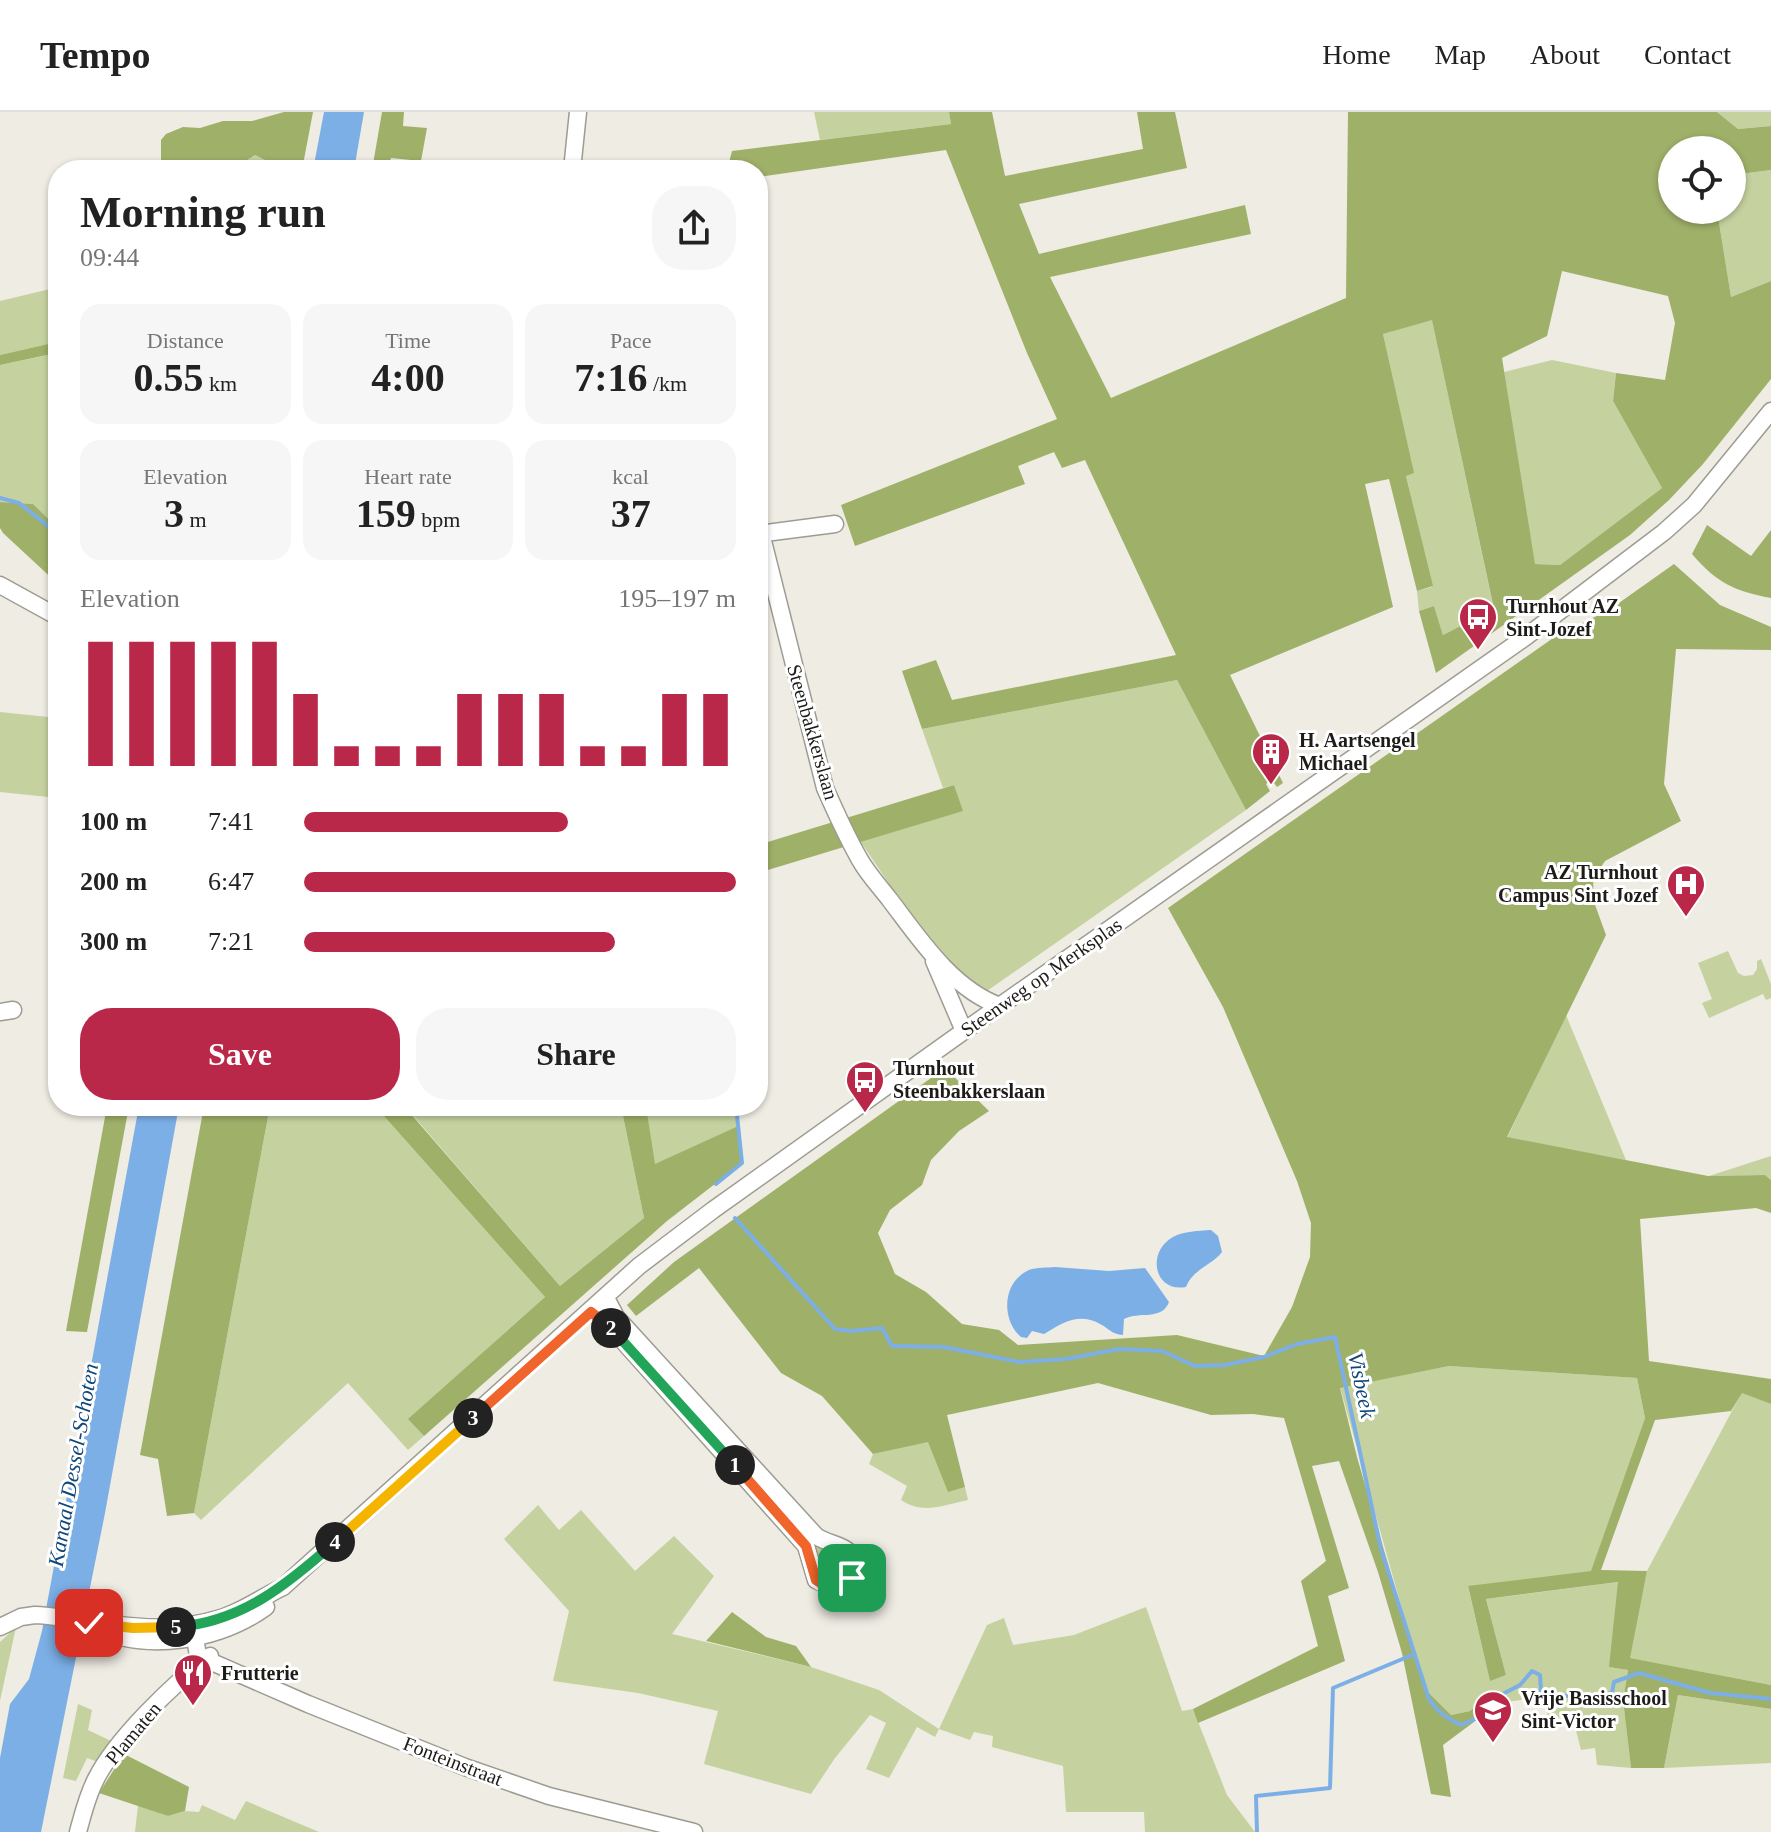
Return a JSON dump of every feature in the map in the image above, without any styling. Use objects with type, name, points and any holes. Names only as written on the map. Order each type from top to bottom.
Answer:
[{"type":"street","points":[[573,160],[578,112]]},
{"type":"street","name":"Steenweg op Merksplas","points":[[0,1627],[21,1617],[43,1615],[143,1628],[202,1629],[253,1616],[639,1266],[964,1031],[1527,636],[1664,532],[1713,484],[1771,411]]},
{"type":"street","name":"Steenbakkerslaan","points":[[768,534],[835,524]]},
{"type":"street","name":"Steenbakkerslaan","points":[[768,561],[825,788],[862,864],[930,952],[962,982],[1000,1006]]},
{"type":"street","points":[[0,585],[48,611]]},
{"type":"street","name":"Steenbakkerslaan","points":[[930,952],[964,1031]]},
{"type":"street","points":[[591,1312],[607,1323],[806,1546],[816,1580],[834,1588],[849,1581],[855,1567],[850,1551],[816,1536],[616,1317],[606,1298]]},
{"type":"street","points":[[202,1629],[213,1659]]},
{"type":"street","name":"Plamaten","points":[[78,1832],[96,1778],[114,1752],[166,1693],[213,1659]]},
{"type":"street","name":"Fonteinstraat","points":[[213,1659],[465,1767],[549,1796],[694,1832]]},
{"type":"green space","points":[[284,112],[313,112],[304,160],[265,160],[255,155],[247,160],[161,160],[161,140],[166,134],[183,127],[200,128],[223,121],[252,121]]},
{"type":"green space","points":[[382,112],[404,112],[403,126],[427,128],[421,160],[374,160]]},
{"type":"green space","points":[[814,112],[949,112],[951,124],[820,140]]},
{"type":"green space","points":[[949,112],[992,112],[1005,176],[1143,149],[1137,112],[1175,112],[1187,168],[1019,204],[1039,254],[1245,205],[1251,234],[1050,277],[1111,398],[1346,298],[1348,112],[1717,112],[1738,129],[1771,126],[1771,170],[1746,173],[1746,136],[1658,136],[1658,224],[1719,224],[1731,297],[1771,281],[1771,379],[1703,464],[1630,535],[1436,673],[1419,611],[1434,606],[1443,635],[1494,609],[1432,320],[1383,334],[1414,473],[1406,476],[1433,586],[1417,591],[1389,479],[1365,484],[1393,607],[1230,675],[1283,783],[1277,787],[1271,779],[1266,784],[1270,791],[1246,810],[1177,680],[922,729],[902,671],[936,660],[952,700],[1176,655],[1085,460],[1062,468],[1054,452],[1018,466],[1025,484],[855,546],[841,505],[1057,419],[1027,353],[946,150],[768,176],[768,160],[730,160],[732,151],[951,124]],"holes":[[[1562,271],[1668,296],[1675,323],[1665,380],[1616,373],[1613,401],[1662,488],[1560,565],[1535,564],[1502,358],[1547,336]]]},
{"type":"green space","points":[[1717,112],[1771,112],[1771,126],[1738,129]]},
{"type":"green space","points":[[255,155],[266,160],[247,160]]},
{"type":"green space","points":[[1771,170],[1771,281],[1731,297],[1719,224],[1746,224],[1746,173]]},
{"type":"green space","points":[[48,289],[48,344],[0,355],[0,301]]},
{"type":"green space","points":[[1432,319],[1494,610],[1443,635],[1434,606],[1419,611],[1417,591],[1432,587],[1406,475],[1413,473],[1383,334]]},
{"type":"green space","points":[[48,344],[48,356],[0,365],[0,355]]},
{"type":"green space","points":[[48,355],[48,518],[33,504],[0,502],[0,365]]},
{"type":"green space","points":[[1552,360],[1616,373],[1613,401],[1662,488],[1560,565],[1534,564],[1504,372]]},
{"type":"green space","points":[[0,502],[33,504],[48,518],[48,575],[3,533],[0,528]]},
{"type":"green space","points":[[1707,525],[1751,556],[1771,530],[1771,598],[1727,584],[1692,554]]},
{"type":"green space","points":[[1674,564],[1720,605],[1771,627],[1771,650],[1676,649],[1664,784],[1681,821],[1605,861],[1593,879],[1594,902],[1606,935],[1507,1137],[1708,1176],[1765,1175],[1771,1180],[1771,1213],[1756,1208],[1640,1219],[1649,1361],[1771,1379],[1771,1404],[1742,1393],[1731,1411],[1655,1420],[1601,1570],[1647,1571],[1630,1658],[1771,1685],[1771,1709],[1678,1695],[1664,1768],[1631,1768],[1623,1700],[1628,1670],[1609,1667],[1618,1582],[1486,1599],[1506,1675],[1490,1681],[1468,1586],[1591,1571],[1645,1418],[1637,1378],[1449,1366],[1340,1388],[1424,1688],[1451,1715],[1470,1711],[1492,1690],[1506,1702],[1443,1745],[1451,1797],[1431,1794],[1402,1653],[1378,1572],[1339,1461],[1312,1466],[1349,1588],[1328,1596],[1345,1661],[1198,1723],[1193,1709],[1318,1646],[1301,1581],[1326,1561],[1284,1418],[1253,1414],[1211,1415],[1098,1383],[947,1415],[965,1487],[948,1492],[928,1442],[873,1454],[822,1396],[781,1373],[699,1268],[636,1316],[627,1305],[674,1262],[945,1068],[989,1111],[959,1131],[931,1160],[922,1185],[890,1210],[878,1233],[895,1274],[926,1292],[962,1324],[999,1330],[1018,1345],[1177,1335],[1264,1356],[1292,1307],[1310,1257],[1311,1223],[1297,1181],[1223,1007],[1168,908],[1556,636],[1609,610]]},
{"type":"green space","points":[[1177,680],[1246,810],[987,991],[967,977],[932,943],[860,841],[962,811],[954,785],[943,788],[922,729]]},
{"type":"green space","points":[[0,712],[48,717],[48,797],[0,792]]},
{"type":"green space","points":[[954,785],[963,811],[768,870],[768,842]]},
{"type":"green space","points":[[1728,951],[1738,973],[1744,976],[1753,975],[1757,961],[1761,959],[1771,984],[1771,998],[1766,1000],[1763,994],[1709,1018],[1702,1003],[1712,999],[1698,963]]},
{"type":"green space","points":[[1566,1015],[1626,1160],[1507,1138]]},
{"type":"green space","points":[[105,1116],[127,1116],[87,1332],[66,1331]]},
{"type":"green space","points":[[202,1116],[268,1116],[194,1513],[167,1516],[158,1459],[140,1455]]},
{"type":"green space","points":[[268,1116],[384,1116],[545,1297],[409,1419],[424,1436],[408,1450],[348,1383],[201,1520],[194,1513]]},
{"type":"green space","points":[[384,1116],[413,1116],[560,1286],[644,1218],[623,1116],[648,1116],[655,1164],[738,1126],[742,1163],[667,1221],[424,1436],[408,1419],[545,1297]]},
{"type":"green space","points":[[414,1116],[623,1116],[644,1218],[560,1286]]},
{"type":"green space","points":[[647,1116],[737,1116],[738,1126],[654,1165]]},
{"type":"green space","points":[[1771,1156],[1771,1180],[1765,1175],[1709,1176]]},
{"type":"green space","points":[[1449,1366],[1637,1378],[1645,1418],[1591,1572],[1468,1587],[1490,1680],[1506,1675],[1486,1599],[1619,1582],[1610,1667],[1628,1670],[1623,1700],[1631,1768],[1597,1765],[1595,1748],[1581,1750],[1572,1715],[1549,1719],[1542,1697],[1506,1702],[1492,1690],[1470,1711],[1451,1715],[1424,1688],[1340,1387]]},
{"type":"green space","points":[[1742,1392],[1771,1404],[1771,1685],[1629,1658],[1647,1571]]},
{"type":"green space","points":[[928,1441],[948,1491],[965,1487],[968,1500],[934,1508],[909,1505],[901,1500],[907,1486],[869,1464],[873,1454]]},
{"type":"green space","points":[[538,1505],[559,1530],[581,1510],[635,1571],[674,1536],[714,1576],[672,1634],[811,1667],[879,1690],[939,1729],[935,1737],[917,1727],[889,1778],[866,1769],[886,1723],[870,1715],[811,1794],[704,1764],[718,1711],[638,1693],[553,1681],[569,1611],[504,1539]]},
{"type":"green space","points":[[814,1541],[840,1550],[850,1562],[841,1581],[822,1579],[811,1544]]},
{"type":"green space","points":[[1146,1607],[1182,1711],[1193,1709],[1227,1795],[1255,1832],[1145,1832],[1144,1812],[1066,1812],[1063,1766],[992,1747],[993,1736],[974,1732],[970,1740],[939,1729],[987,1625],[1004,1618],[1013,1645],[1074,1635]]},
{"type":"green space","points":[[732,1612],[766,1637],[796,1646],[811,1667],[706,1641]]},
{"type":"green space","points":[[16,1627],[0,1701],[0,1642]]},
{"type":"green space","points":[[1678,1695],[1771,1709],[1771,1763],[1664,1768]]},
{"type":"green space","points":[[78,1704],[92,1710],[88,1730],[111,1741],[98,1762],[87,1758],[76,1781],[63,1778]]},
{"type":"green space","points":[[124,1754],[189,1787],[185,1811],[168,1816],[99,1793]]},
{"type":"green space","points":[[246,1801],[319,1832],[135,1832],[138,1805],[168,1816],[185,1811],[199,1812],[202,1805],[235,1820]]},
{"type":"water","points":[[324,112],[364,112],[356,160],[315,160]]},
{"type":"water","name":"Kanaal Dessel-Schoten","points":[[137,1116],[177,1116],[105,1513],[41,1832],[0,1832],[0,1758],[10,1704],[29,1679],[42,1631]]},
{"type":"water","points":[[1211,1230],[1218,1236],[1222,1252],[1193,1276],[1186,1287],[1167,1284],[1157,1270],[1159,1252],[1164,1244],[1182,1234]]},
{"type":"water","points":[[1055,1267],[1109,1271],[1145,1268],[1169,1302],[1156,1314],[1124,1319],[1123,1335],[1092,1321],[1078,1319],[1044,1334],[1032,1331],[1027,1338],[1021,1337],[1010,1321],[1009,1292],[1020,1276],[1029,1270]]},
{"type":"waterway","name":"Visbeek","points":[[0,498],[19,503],[48,526]]},
{"type":"waterway","name":"Visbeek","points":[[716,1184],[742,1163],[737,1116]]},
{"type":"waterway","name":"Visbeek","points":[[735,1218],[835,1329],[882,1328],[892,1346],[944,1347],[1019,1362],[1066,1359],[1119,1349],[1162,1351],[1195,1366],[1225,1365],[1264,1357],[1297,1344],[1335,1337],[1381,1549],[1429,1699],[1443,1714],[1461,1725],[1475,1719],[1493,1699],[1520,1685],[1532,1671],[1540,1675],[1541,1691],[1548,1697],[1612,1693],[1614,1682],[1639,1673],[1710,1693],[1771,1699]]},
{"type":"waterway","points":[[1257,1832],[1256,1796],[1330,1788],[1333,1688],[1412,1655]]},
{"type":"place","name":"Turnhout AZ Sint-Jozef","points":[[1478,651]]},
{"type":"place","name":"H. Aartsengel Michael","points":[[1271,786]]},
{"type":"place","name":"AZ Turnhout Campus Sint Jozef","points":[[1686,918]]},
{"type":"place","name":"Turnhout Steenbakkerslaan","points":[[865,1114]]},
{"type":"place","name":"Frutterie","points":[[193,1707]]},
{"type":"place","name":"Vrije Basisschool Sint-Victor","points":[[1493,1744]]},
{"type":"route","points":[[89,1623],[133,1628],[190,1626],[230,1614],[283,1587],[591,1312],[607,1323],[806,1546],[816,1580],[834,1588],[852,1578]]}]
